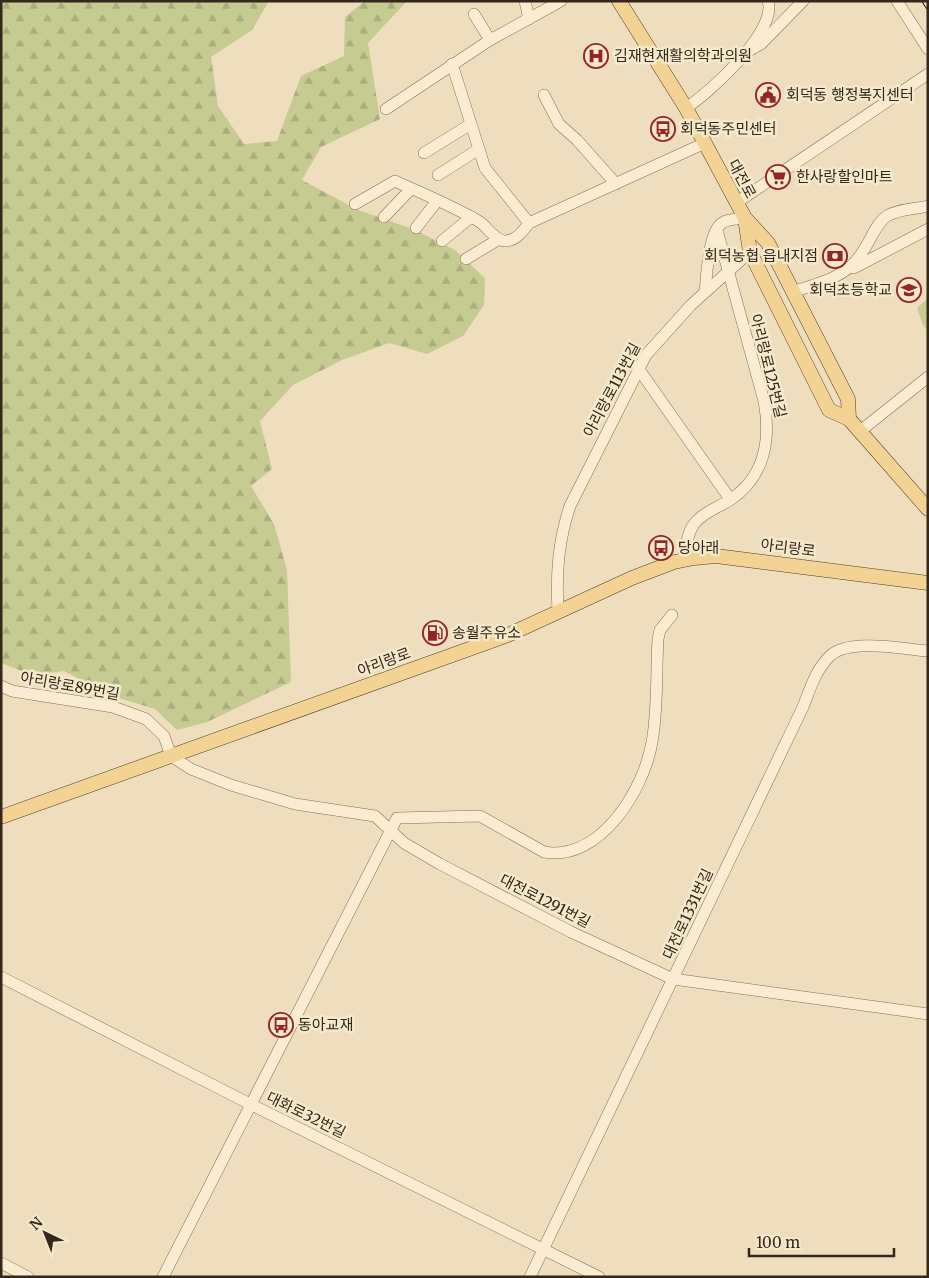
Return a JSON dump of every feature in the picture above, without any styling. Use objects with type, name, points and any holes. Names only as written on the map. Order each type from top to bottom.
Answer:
[{"type":"main road","name":"대전로","points":[[619,1],[686,108],[745,218],[768,243],[848,399],[849,419]]},
{"type":"main road","name":"대전로","points":[[745,218],[750,252],[829,410],[849,419],[928,509]]},
{"type":"main road","name":"아리랑로","points":[[1,817],[508,634],[632,578],[683,560],[716,556],[921,582]]},
{"type":"main road","points":[[921,582],[928,571]]},
{"type":"street","points":[[524,1],[529,19]]},
{"type":"street","points":[[386,109],[490,40],[561,1]]},
{"type":"street","points":[[686,108],[703,97],[747,52],[765,21],[770,5],[768,1]]},
{"type":"street","points":[[747,52],[761,44],[804,1]]},
{"type":"street","points":[[897,1],[928,49]]},
{"type":"street","points":[[474,14],[490,40]]},
{"type":"street","points":[[452,64],[485,168],[529,224]]},
{"type":"street","points":[[736,203],[928,74]]},
{"type":"street","points":[[544,95],[559,124],[577,140],[616,184]]},
{"type":"street","points":[[424,153],[471,124]]},
{"type":"street","points":[[355,204],[395,181],[471,217],[504,241],[516,238],[529,224],[705,143]]},
{"type":"street","points":[[438,175],[479,149]]},
{"type":"street","points":[[384,217],[411,189]]},
{"type":"street","points":[[416,228],[437,201]]},
{"type":"street","points":[[839,275],[864,252],[877,226],[887,216],[901,211],[928,206]]},
{"type":"street","points":[[442,241],[471,217]]},
{"type":"street","points":[[705,291],[712,241],[720,224],[726,221],[745,218]]},
{"type":"street","points":[[792,292],[839,275],[928,229]]},
{"type":"street","name":"아리랑로125번길","points":[[683,560],[694,523],[746,487],[755,474],[765,449],[768,425],[764,400],[717,230]]},
{"type":"street","points":[[466,259],[499,239]]},
{"type":"street","name":"아리랑로113번길","points":[[558,611],[556,576],[562,529],[570,506],[638,368],[658,340],[705,291],[750,252]]},
{"type":"street","points":[[638,368],[730,499]]},
{"type":"street","points":[[859,432],[928,377]]},
{"type":"street","points":[[163,1277],[397,818],[480,816],[544,852],[555,854],[578,848],[608,828],[625,809],[638,783],[652,743],[660,630],[672,615]]},
{"type":"street","name":"대전로1331번길","points":[[530,1277],[822,666],[830,655],[842,649],[860,646],[928,651]]},
{"type":"street","name":"아리랑로89번길","points":[[1,686],[12,691],[113,707],[146,718],[164,736],[171,756]]},
{"type":"street","name":"대전로1291번길","points":[[171,756],[191,769],[231,785],[295,804],[375,816],[404,843],[440,864],[571,932],[673,980],[928,1014]]},
{"type":"street","name":"대화로32번길","points":[[1,977],[252,1105],[599,1277]]},
{"type":"street","points":[[1,1263],[28,1277]]},
{"type":"green space","points":[[1,1],[269,1],[252,30],[211,57],[218,106],[244,144],[277,141],[301,76],[344,56],[345,17],[365,1],[407,1],[368,43],[380,119],[321,147],[302,180],[358,210],[413,229],[455,250],[485,278],[484,305],[463,336],[427,354],[389,343],[342,360],[293,385],[260,421],[272,469],[251,486],[274,524],[287,570],[291,682],[207,722],[177,730],[155,709],[112,696],[64,671],[32,675],[1,663]]},
{"type":"green space","points":[[928,298],[928,331],[923,325],[917,308]]},
{"type":"railway","points":[[924,1],[928,7]]},
{"type":"place","name":"김재현재활의학과의원","points":[[596,56]]},
{"type":"place","name":"회덕동 행정복지센터","points":[[768,95]]},
{"type":"place","name":"회덕동주민센터","points":[[663,129]]},
{"type":"place","name":"한사랑할인마트","points":[[778,177]]},
{"type":"place","name":"회덕농협 읍내지점","points":[[835,256]]},
{"type":"place","name":"회덕초등학교","points":[[909,290]]},
{"type":"place","name":"당아래","points":[[661,548]]},
{"type":"place","name":"송월주유소","points":[[435,633]]},
{"type":"place","name":"동아교재","points":[[281,1025]]}]
